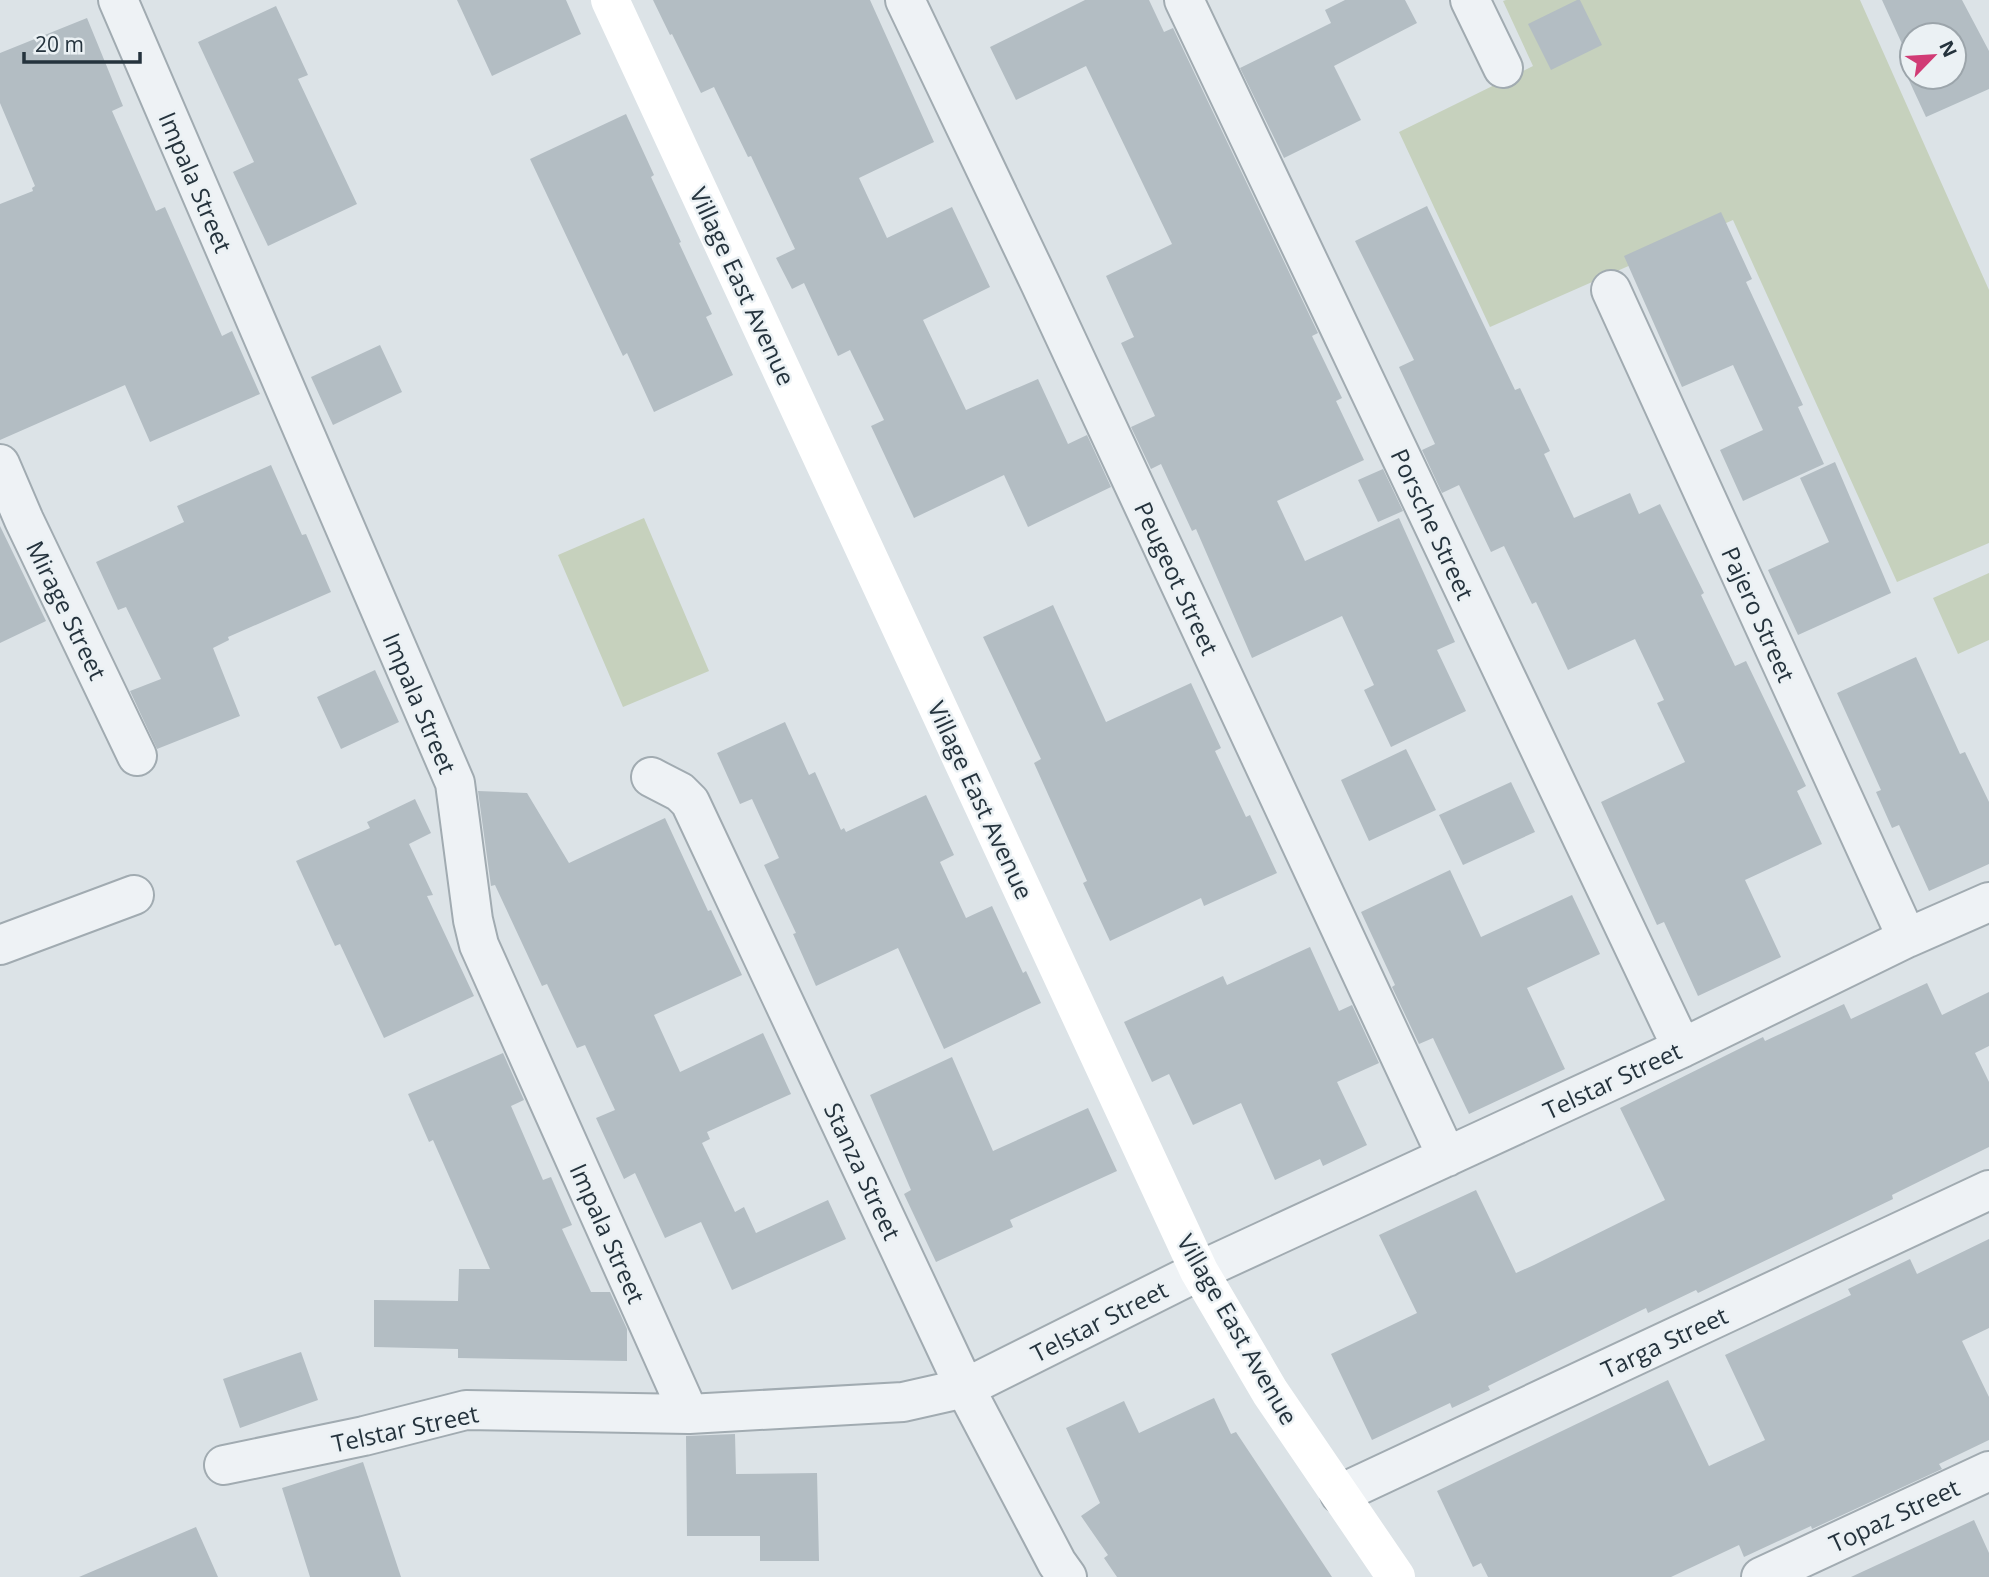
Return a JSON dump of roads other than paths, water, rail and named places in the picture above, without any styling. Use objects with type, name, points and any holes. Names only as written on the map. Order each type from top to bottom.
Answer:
[{"type":"street","name":"Impala Street","points":[[118,0],[455,783],[473,920],[480,945],[689,1414]]},
{"type":"street","name":"Village East Avenue","points":[[610,0],[1199,1271],[1270,1392],[1396,1577]]},
{"type":"street","name":"Peugeot Street","points":[[905,0],[1040,283],[1447,1157]]},
{"type":"street","name":"Porsche Street","points":[[1184,0],[1682,1048]]},
{"type":"street","points":[[1470,0],[1503,68]]},
{"type":"street","name":"Pajero Street","points":[[1611,290],[1907,938]]},
{"type":"street","name":"Mirage Street","points":[[0,464],[137,756]]},
{"type":"street","name":"Stanza Street","points":[[651,777],[680,792],[690,802],[965,1388],[1057,1563],[1067,1577]]},
{"type":"street","points":[[0,945],[134,895]]},
{"type":"street","name":"Telstar Street","points":[[223,1465],[364,1436],[466,1410],[689,1414],[903,1402],[965,1388],[1199,1271],[1682,1048],[1907,938],[1989,902]]},
{"type":"street","name":"Targa Street","points":[[1340,1494],[1989,1190]]},
{"type":"street","name":"Topaz Street","points":[[1761,1577],[1989,1471]]}]
